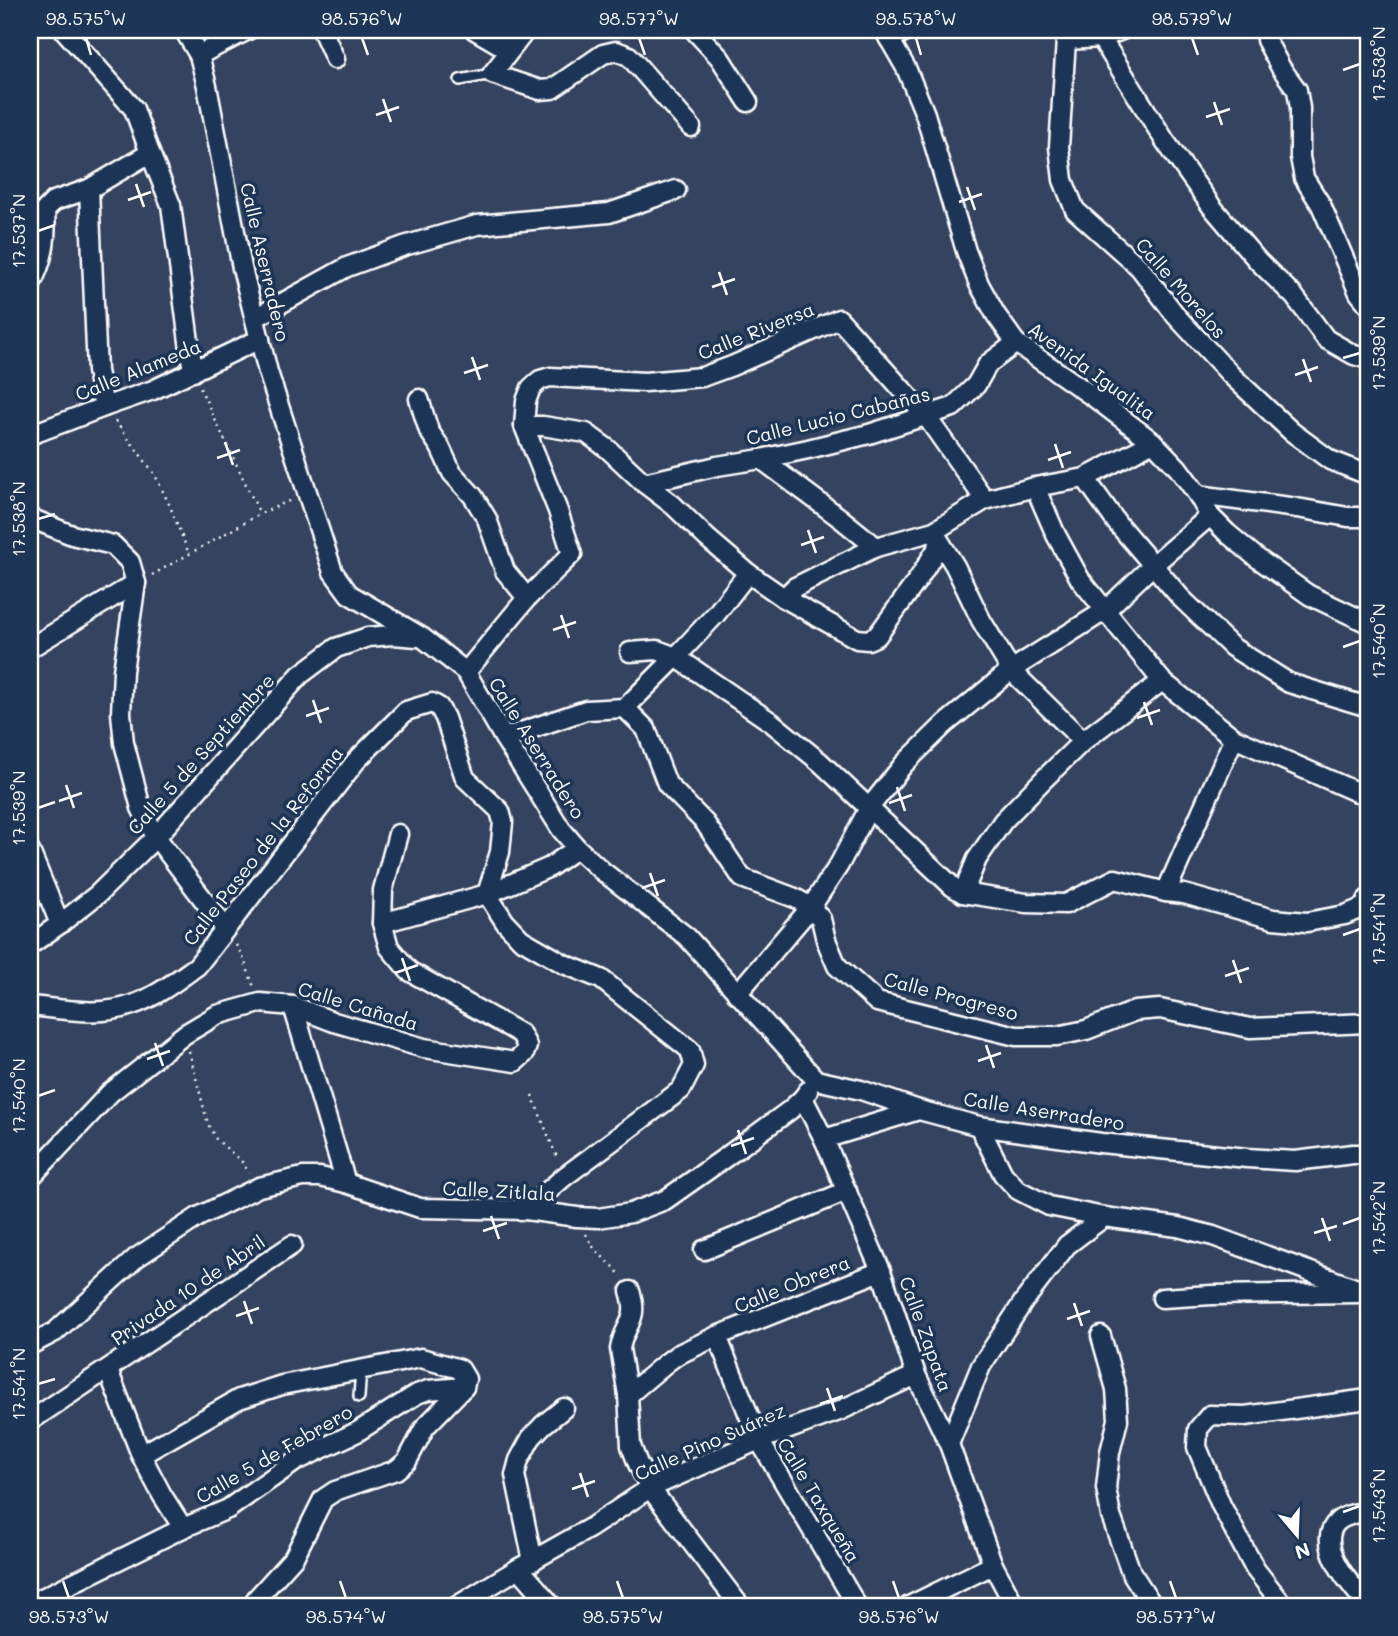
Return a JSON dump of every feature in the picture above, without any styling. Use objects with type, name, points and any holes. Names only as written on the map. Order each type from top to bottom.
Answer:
[{"type":"street","points":[[64,30],[134,109],[171,205],[193,372]]},
{"type":"street","name":"Calle Aserradero","points":[[184,30],[199,55],[207,86],[242,268],[268,372],[333,572],[349,594],[423,638],[466,672],[561,829],[577,848],[687,937],[817,1080],[861,1090],[919,1110],[979,1126],[1101,1143],[1295,1161],[1368,1154]]},
{"type":"street","points":[[199,55],[248,30]]},
{"type":"street","points":[[322,30],[335,59]]},
{"type":"street","points":[[475,30],[509,50]]},
{"type":"street","points":[[526,30],[492,74],[540,90],[552,89],[603,54],[615,51],[629,57],[691,127]]},
{"type":"street","points":[[694,30],[720,58],[748,102]]},
{"type":"street","points":[[887,34],[908,30]]},
{"type":"street","points":[[1065,35],[1101,34],[1122,30]]},
{"type":"street","points":[[1267,30],[1266,40],[1297,90],[1300,108],[1300,157],[1304,178],[1321,205],[1365,294]]},
{"type":"street","name":"Avenida Igualita","points":[[887,34],[906,68],[925,114],[965,251],[996,315],[1016,343],[1153,442],[1178,468],[1210,516],[1256,558],[1309,595],[1368,623]]},
{"type":"street","points":[[1101,34],[1165,141],[1212,207],[1258,261],[1294,296],[1325,339],[1354,355],[1368,359]]},
{"type":"street","name":"Calle Morelos","points":[[1065,35],[1059,147],[1063,180],[1075,210],[1140,268],[1177,317],[1213,356],[1292,432],[1330,460],[1368,475]]},
{"type":"street","points":[[30,286],[40,269],[47,236],[45,210],[54,201],[89,189],[150,153]]},
{"type":"street","points":[[89,189],[97,372],[104,407]]},
{"type":"street","points":[[255,318],[347,267],[404,246],[477,225],[609,213],[676,190]]},
{"type":"street","name":"Calle Riversa","points":[[524,426],[526,401],[531,388],[540,380],[550,377],[645,382],[702,377],[839,319],[926,416],[985,500]]},
{"type":"street","name":"Calle Alameda","points":[[30,435],[153,390],[260,339]]},
{"type":"street","name":"Calle Lucio Cabañas","points":[[644,483],[869,434],[953,407],[976,385],[988,363],[1016,343]]},
{"type":"street","points":[[419,399],[429,431],[452,473],[473,496],[487,519],[505,571],[527,598]]},
{"type":"street","points":[[466,672],[527,598],[572,554],[524,426],[543,426],[586,433],[673,505],[748,573],[784,598],[858,639],[868,640],[877,636],[919,578],[937,537]]},
{"type":"street","points":[[784,598],[795,587],[876,547],[937,537],[985,500],[1085,478],[1153,442]]},
{"type":"street","points":[[761,459],[876,547]]},
{"type":"street","points":[[1085,478],[1117,523],[1181,598],[1232,647],[1289,683],[1368,707]]},
{"type":"street","points":[[1035,488],[1056,536],[1080,579],[1162,681],[1234,738],[1368,797]]},
{"type":"street","points":[[1198,495],[1348,517],[1368,517]]},
{"type":"street","points":[[737,994],[811,907],[839,865],[869,808],[904,764],[945,724],[1011,670],[1106,610],[1210,516]]},
{"type":"street","points":[[30,519],[72,535],[113,545],[130,562],[136,583],[124,671],[121,713],[124,743],[141,808],[156,837],[225,928]]},
{"type":"street","points":[[937,537],[956,566],[981,620],[1011,670],[1083,741]]},
{"type":"street","points":[[504,738],[586,710],[625,708],[716,614],[748,573]]},
{"type":"street","points":[[30,648],[136,583]]},
{"type":"street","name":"Calle 5 de Septiembre","points":[[30,945],[98,894],[156,837],[300,675],[336,649],[368,637],[393,635],[423,638]]},
{"type":"street","points":[[630,652],[657,650],[676,657],[771,722],[820,762],[953,887],[963,893],[1026,903],[1066,904],[1115,879],[1184,894],[1273,919],[1307,922],[1345,915],[1366,903]]},
{"type":"street","points":[[963,893],[978,859],[1003,821],[1083,741],[1162,681]]},
{"type":"street","name":"Calle Paseo de la Reforma","points":[[30,1006],[104,1011],[131,1006],[162,991],[197,966],[356,761],[406,710],[432,703],[439,707],[444,718],[465,778],[500,811],[503,822],[500,852],[487,894]]},
{"type":"street","points":[[625,708],[646,729],[667,784],[705,823],[742,878],[811,907]]},
{"type":"street","points":[[1166,892],[1234,738]]},
{"type":"street","points":[[398,834],[383,890],[382,923],[487,894],[550,867],[577,848]]},
{"type":"street","points":[[30,851],[60,924]]},
{"type":"street","points":[[487,894],[505,922],[521,939],[564,964],[601,979],[690,1050],[694,1065],[681,1090],[564,1177],[526,1210]]},
{"type":"street","name":"Calle Progreso","points":[[811,907],[821,919],[837,967],[877,1002],[1016,1036],[1057,1036],[1086,1030],[1135,1011],[1160,1009],[1250,1028],[1368,1023]]},
{"type":"street","name":"Calle Cañada","points":[[30,1178],[110,1093],[185,1034],[217,1015],[260,1003],[293,1006],[334,1022],[424,1048],[515,1062],[524,1054],[527,1046],[521,1034],[409,971],[389,947],[382,923]]},
{"type":"street","points":[[293,1006],[346,1183]]},
{"type":"street","points":[[803,1098],[817,1080]]},
{"type":"street","name":"Calle Zitlala","points":[[30,1345],[55,1332],[136,1258],[198,1217],[259,1187],[303,1177],[320,1177],[420,1208],[526,1210],[598,1218],[631,1213],[665,1200],[737,1150],[803,1098]]},
{"type":"street","name":"Calle Zapata","points":[[803,1098],[824,1139],[881,1271],[916,1375],[949,1444],[993,1565],[1015,1606]]},
{"type":"street","points":[[824,1139],[919,1110]]},
{"type":"street","points":[[979,1126],[1003,1174],[1018,1190],[1049,1206],[1178,1227],[1213,1236],[1368,1293]]},
{"type":"street","points":[[704,1250],[847,1191]]},
{"type":"street","points":[[949,1444],[981,1366],[1024,1301],[1067,1245],[1104,1217]]},
{"type":"street","name":"Privada 10 de Abril","points":[[30,1421],[292,1245]]},
{"type":"street","name":"Calle Obrera","points":[[628,1395],[677,1355],[717,1336],[881,1271]]},
{"type":"street","points":[[630,1292],[634,1305],[633,1315],[620,1349],[628,1395],[631,1447],[650,1488],[740,1606]]},
{"type":"street","points":[[1162,1298],[1368,1293]]},
{"type":"street","name":"Calle Taxqueña","points":[[717,1336],[759,1440],[857,1606]]},
{"type":"street","points":[[1101,1336],[1116,1389],[1118,1420],[1110,1452],[1106,1488],[1111,1516],[1131,1572],[1153,1606]]},
{"type":"street","points":[[141,1455],[239,1399],[282,1385],[421,1358],[460,1369],[465,1373],[464,1387],[425,1427],[407,1461],[396,1470],[335,1491],[323,1499],[294,1558],[256,1598],[255,1606]]},
{"type":"street","points":[[108,1370],[141,1455],[183,1528]]},
{"type":"street","name":"Calle Pino Suárez","points":[[457,1606],[590,1528],[650,1488],[759,1440],[839,1411],[916,1375]]},
{"type":"street","name":"Calle 5 de Febrero","points":[[30,1604],[58,1599],[183,1528],[228,1509],[296,1461],[357,1432],[416,1394],[428,1390],[464,1387]]},
{"type":"street","points":[[1284,1606],[1255,1569],[1221,1505],[1197,1447],[1198,1429],[1210,1415],[1245,1416],[1368,1399]]},
{"type":"street","points":[[552,1606],[526,1564],[515,1475],[519,1460],[531,1438],[564,1408]]},
{"type":"street","points":[[1368,1511],[1338,1520],[1330,1532],[1330,1542],[1338,1565],[1368,1605]]},
{"type":"street","points":[[909,1606],[993,1565]]},
{"type":"lane","points":[[460,80],[492,74]]},
{"type":"lane","points":[[359,1397],[361,1368]]},
{"type":"path","points":[[193,372],[260,514]]},
{"type":"path","points":[[104,407],[154,473],[189,554]]},
{"type":"path","points":[[136,583],[260,514],[308,493]]},
{"type":"path","points":[[225,928],[243,957],[260,1003]]},
{"type":"path","points":[[185,1034],[208,1124],[216,1139],[242,1162],[259,1187]]},
{"type":"path","points":[[533,1095],[564,1177]]},
{"type":"path","points":[[577,1217],[595,1250],[615,1268],[630,1292]]}]
